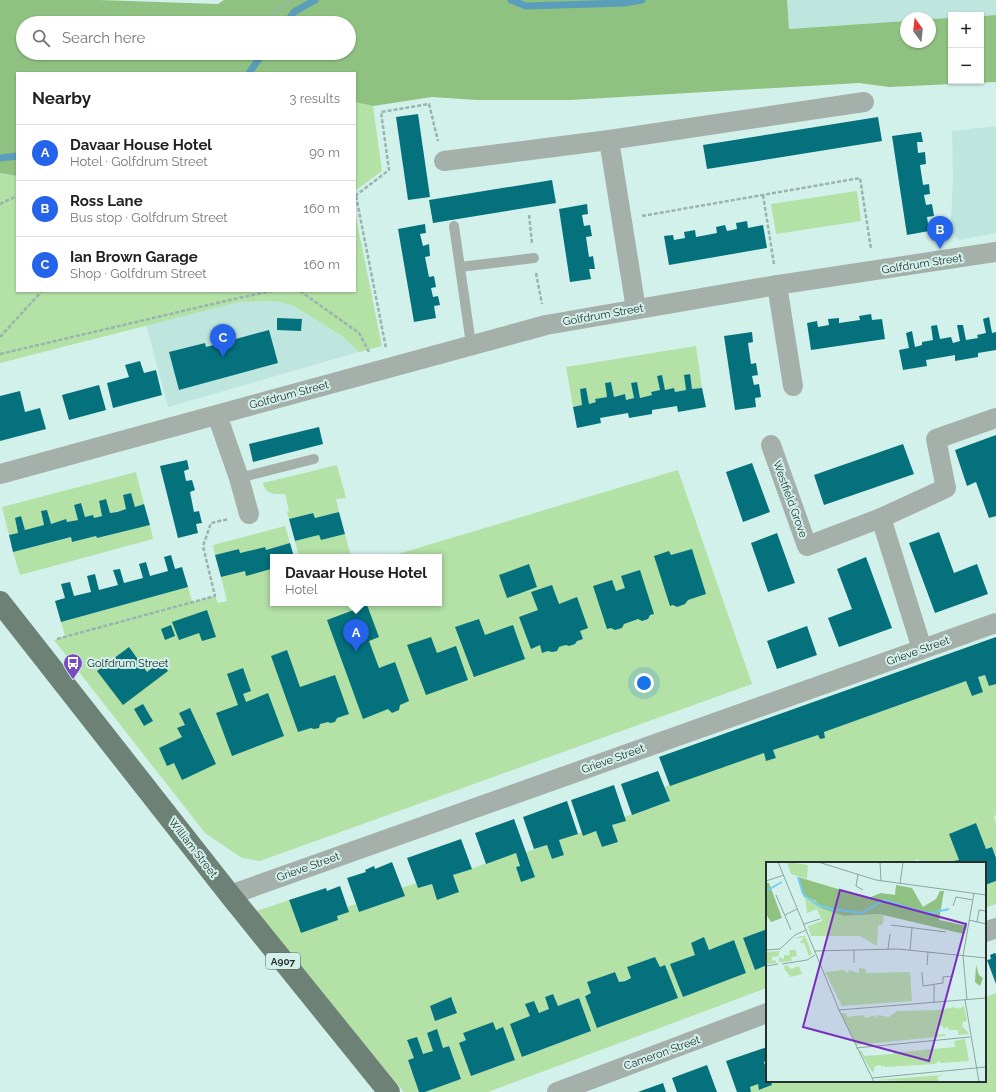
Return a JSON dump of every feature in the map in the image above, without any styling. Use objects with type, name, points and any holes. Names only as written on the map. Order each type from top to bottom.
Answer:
[{"type":"main road","name":"William Street","points":[[0,602],[230,895],[389,1092]]},
{"type":"street","points":[[444,161],[610,140],[864,102]]},
{"type":"street","points":[[610,140],[636,309]]},
{"type":"street","name":"Golfdrum Street","points":[[0,474],[382,370],[471,344],[546,325],[777,285],[996,252]]},
{"type":"street","points":[[777,285],[793,386]]},
{"type":"street","points":[[217,415],[239,478],[249,514]]},
{"type":"street","name":"Westfield Grove","points":[[771,446],[807,546],[881,518],[946,488],[936,439],[996,418]]},
{"type":"street","points":[[881,518],[922,649]]},
{"type":"street","name":"Grieve Street","points":[[230,895],[996,623]]},
{"type":"street","points":[[986,932],[996,928]]},
{"type":"street","name":"Cameron Street","points":[[557,1092],[766,1013]]},
{"type":"lane","points":[[454,226],[471,344]]},
{"type":"lane","points":[[460,267],[534,258]]},
{"type":"lane","points":[[239,478],[314,459]]},
{"type":"path","points":[[271,16],[276,10],[290,0]]},
{"type":"path","points":[[356,195],[389,170],[381,112],[429,104],[444,161]]},
{"type":"path","points":[[621,219],[860,178],[875,271]]},
{"type":"path","points":[[763,195],[777,285]]},
{"type":"path","points":[[0,204],[16,196]]},
{"type":"path","points":[[356,202],[382,370]]},
{"type":"path","points":[[0,337],[41,292]]},
{"type":"path","points":[[0,354],[267,292]]},
{"type":"path","points":[[301,292],[359,333],[369,352],[382,370]]},
{"type":"path","points":[[34,645],[215,596],[203,546],[211,524],[249,514]]},
{"type":"shaded area","points":[[787,0],[996,0],[996,15],[984,15],[984,12],[948,12],[948,18],[936,19],[936,12],[900,12],[900,21],[789,29]]},
{"type":"shaded area","points":[[996,126],[996,233],[959,240],[952,233],[952,131]]},
{"type":"shaded area","points":[[276,301],[292,305],[342,336],[359,352],[168,407],[146,325],[239,302]]},
{"type":"green space","points":[[0,0],[99,0],[218,4],[224,0],[787,0],[789,29],[900,21],[900,48],[936,48],[936,19],[948,18],[948,84],[953,84],[889,87],[859,83],[570,100],[477,100],[432,97],[373,106],[356,102],[356,72],[16,72],[16,176],[0,173]]},
{"type":"green space","points":[[996,15],[996,82],[984,83],[984,16]]},
{"type":"green space","points":[[356,102],[373,106],[382,171],[356,190]]},
{"type":"green space","points":[[0,173],[16,176],[16,292],[356,292],[356,217],[382,346],[359,352],[342,336],[292,305],[275,301],[239,302],[0,363]]},
{"type":"green space","points":[[857,191],[861,221],[776,234],[771,204]]},
{"type":"green space","points":[[696,346],[702,388],[692,389],[689,374],[684,375],[686,390],[675,392],[674,388],[665,390],[662,375],[657,376],[660,390],[651,392],[652,395],[640,398],[637,382],[631,383],[634,398],[626,400],[625,394],[614,397],[611,382],[605,383],[607,397],[596,399],[596,402],[589,404],[586,389],[580,389],[582,405],[573,407],[566,367]]},
{"type":"green space","points":[[337,465],[346,498],[336,499],[339,512],[315,518],[313,513],[289,519],[287,512],[289,511],[285,494],[274,494],[268,492],[264,487],[263,483]]},
{"type":"green space","points":[[678,470],[752,684],[260,861],[242,858],[205,833],[54,640],[65,636],[61,622],[188,587],[192,602],[215,596],[218,603],[227,601],[221,577],[245,571],[247,575],[270,569],[270,606],[442,606],[442,554],[398,554]]},
{"type":"green space","points":[[136,472],[144,504],[135,507],[131,493],[123,495],[126,509],[110,513],[106,500],[99,502],[102,516],[94,518],[93,515],[85,517],[81,503],[74,505],[78,520],[67,522],[66,520],[51,524],[47,510],[41,512],[44,525],[25,530],[21,516],[15,518],[18,533],[9,535],[2,507]]},
{"type":"green space","points":[[150,525],[153,539],[20,575],[13,552],[71,537],[72,542],[96,536],[97,538]]},
{"type":"green space","points":[[285,526],[290,543],[266,550],[265,547],[241,553],[239,549],[215,555],[213,545]]},
{"type":"green space","points":[[345,534],[350,554],[298,554],[295,541],[319,535],[321,540]]},
{"type":"green space","points":[[985,675],[989,686],[996,684],[996,815],[994,816],[996,823],[996,858],[992,847],[986,849],[976,823],[949,834],[959,860],[954,862],[920,862],[918,859],[910,862],[766,862],[766,929],[743,939],[755,969],[766,965],[766,988],[488,1092],[425,1092],[461,1079],[449,1046],[443,1048],[437,1030],[427,1033],[433,1051],[423,1054],[407,1041],[414,1058],[408,1060],[419,1092],[404,1092],[254,912],[289,900],[301,933],[338,920],[337,916],[348,912],[347,907],[356,904],[359,912],[404,896],[401,888],[416,883],[418,888],[432,884],[437,900],[459,892],[453,875],[516,853],[520,866],[516,867],[521,882],[535,877],[526,852],[547,845],[552,859],[564,855],[559,840],[582,832],[583,836],[596,831],[602,847],[617,842],[612,825],[625,821],[624,817],[669,802],[664,787],[764,753],[766,761],[776,758],[773,750],[818,735],[820,739],[825,738],[824,732],[966,681],[972,696],[983,692],[978,677]],"holes":[[[704,938],[709,950],[734,940],[746,973],[683,997],[671,964],[695,955],[691,943]],[[655,957],[660,967],[665,966],[677,998],[598,1028],[585,995],[591,993],[603,976],[615,972],[619,982],[631,978],[628,967]],[[553,994],[558,1006],[579,998],[591,1031],[523,1057],[510,1024],[530,1016],[526,1004],[534,1001],[539,1013],[549,1009],[545,997]],[[493,1022],[496,1030],[503,1028],[515,1060],[471,1076],[459,1043],[466,1040],[463,1033]]]},
{"type":"green space","points":[[996,881],[996,904],[986,908],[986,885]]},
{"type":"green space","points":[[996,993],[996,1092],[751,1092],[750,1087],[758,1084],[760,1090],[772,1085],[771,1082],[986,1082],[986,997]]},
{"type":"building","points":[[418,114],[430,197],[408,200],[396,117]]},
{"type":"building","points":[[878,117],[882,141],[707,169],[703,145]]},
{"type":"building","points":[[921,132],[923,142],[917,142],[918,153],[925,152],[926,164],[920,165],[923,185],[929,184],[930,194],[924,195],[926,205],[932,204],[934,216],[927,217],[929,231],[907,235],[892,136]]},
{"type":"building","points":[[552,180],[556,203],[433,223],[429,200]]},
{"type":"building","points":[[587,204],[588,214],[582,215],[584,226],[590,225],[592,236],[586,237],[589,257],[593,256],[595,269],[589,269],[591,279],[570,282],[559,209]]},
{"type":"building","points":[[747,221],[748,228],[763,225],[767,248],[669,265],[664,236],[673,235],[674,240],[685,238],[684,232],[695,230],[696,237],[717,233],[716,227],[725,225],[727,231],[737,229],[736,223]]},
{"type":"building","points":[[425,224],[426,233],[420,234],[423,246],[429,244],[430,256],[425,257],[429,277],[434,276],[436,287],[431,288],[433,297],[438,296],[440,305],[434,306],[436,318],[414,322],[398,229]]},
{"type":"building","points":[[871,314],[872,320],[882,319],[885,339],[811,350],[807,323],[817,321],[818,327],[829,325],[828,319],[839,318],[839,323],[860,320],[859,316]]},
{"type":"building","points":[[989,317],[992,333],[996,332],[996,350],[978,353],[978,357],[955,361],[955,355],[926,360],[927,366],[903,370],[899,350],[909,348],[906,333],[912,331],[915,347],[922,345],[922,342],[933,340],[931,326],[937,325],[940,339],[951,337],[953,343],[960,341],[957,325],[963,325],[966,340],[978,338],[977,335],[986,333],[983,319]]},
{"type":"building","points":[[277,318],[302,319],[301,331],[277,330]]},
{"type":"building","points":[[269,330],[278,363],[179,390],[169,352],[205,343],[206,347]]},
{"type":"building","points":[[752,332],[753,342],[748,343],[751,364],[756,363],[758,375],[752,376],[754,385],[759,384],[761,397],[755,398],[756,407],[735,410],[724,336]]},
{"type":"building","points":[[140,361],[144,373],[156,370],[162,395],[113,408],[107,383],[129,377],[125,365]]},
{"type":"building","points":[[690,374],[692,389],[702,388],[706,407],[678,412],[677,406],[652,410],[652,414],[629,418],[628,413],[600,418],[601,423],[577,428],[573,407],[582,405],[580,389],[586,388],[589,404],[596,402],[595,399],[607,397],[605,383],[611,382],[614,397],[625,394],[626,400],[634,398],[631,383],[637,382],[640,398],[652,395],[651,392],[660,390],[657,376],[662,375],[665,390],[674,388],[675,392],[686,390],[684,375]]},
{"type":"building","points":[[99,385],[106,410],[69,420],[62,395]]},
{"type":"building","points":[[20,391],[25,412],[40,408],[46,429],[0,441],[0,396]]},
{"type":"building","points":[[319,427],[323,444],[253,462],[249,444]]},
{"type":"building","points":[[996,435],[996,516],[989,518],[976,482],[967,486],[955,450]]},
{"type":"building","points":[[903,444],[914,474],[824,505],[814,475]]},
{"type":"building","points":[[187,460],[189,469],[184,471],[186,481],[192,480],[195,490],[190,492],[194,512],[199,511],[202,523],[196,524],[198,533],[178,538],[160,466]]},
{"type":"building","points":[[752,463],[770,512],[743,522],[726,472]]},
{"type":"building","points":[[131,493],[135,507],[144,504],[150,525],[97,538],[96,536],[72,542],[71,537],[13,552],[9,535],[18,533],[15,518],[21,516],[25,530],[44,525],[41,511],[47,510],[51,524],[66,519],[67,522],[78,520],[74,505],[81,503],[85,517],[93,515],[94,518],[102,516],[99,501],[106,499],[110,513],[117,512],[126,509],[123,495]]},
{"type":"building","points":[[339,512],[345,534],[321,540],[319,535],[295,541],[289,519],[313,513],[315,518]]},
{"type":"building","points":[[939,532],[954,573],[977,564],[988,594],[935,613],[909,543]]},
{"type":"building","points":[[777,533],[795,583],[768,592],[751,543]]},
{"type":"building","points":[[290,543],[293,554],[270,554],[270,569],[246,576],[245,571],[221,577],[215,555],[239,549],[240,553],[265,547],[266,550]]},
{"type":"building","points":[[692,549],[706,594],[688,600],[685,604],[677,607],[673,605],[670,606],[654,556],[669,551],[671,555]]},
{"type":"building","points":[[171,555],[175,569],[182,567],[188,587],[61,622],[55,601],[65,598],[61,584],[70,582],[74,596],[91,592],[87,576],[95,574],[99,590],[118,585],[113,570],[120,569],[124,583],[143,578],[139,564],[146,562],[150,576],[168,571],[164,557]]},
{"type":"building","points":[[866,557],[892,628],[839,647],[828,618],[852,609],[837,569]]},
{"type":"building","points":[[529,564],[537,587],[507,598],[499,575]]},
{"type":"building","points":[[640,570],[654,614],[650,615],[648,619],[642,621],[638,619],[624,624],[622,628],[615,630],[611,628],[607,629],[593,586],[612,580],[616,591],[625,588],[621,576]]},
{"type":"building","points":[[552,585],[559,604],[577,597],[588,628],[580,631],[583,639],[577,641],[575,644],[559,647],[557,651],[542,653],[540,645],[531,649],[519,617],[538,610],[531,592]]},
{"type":"building","points":[[367,606],[379,637],[369,641],[379,668],[395,662],[409,701],[400,705],[399,710],[392,713],[388,709],[363,719],[327,620]]},
{"type":"building","points":[[207,610],[216,637],[202,641],[199,633],[179,640],[172,622]]},
{"type":"building","points":[[479,619],[485,635],[513,625],[525,659],[474,677],[455,627]]},
{"type":"building","points":[[171,625],[175,636],[165,640],[161,629]]},
{"type":"building","points":[[807,626],[817,655],[777,669],[767,641]]},
{"type":"building","points":[[431,637],[437,653],[456,646],[468,680],[426,695],[407,645]]},
{"type":"building","points":[[996,637],[996,684],[989,686],[985,675],[978,677],[983,692],[972,696],[966,681],[824,732],[825,738],[820,739],[818,735],[773,750],[776,758],[766,761],[764,753],[670,786],[659,757]]},
{"type":"building","points":[[129,647],[147,672],[161,661],[168,671],[123,705],[97,671]]},
{"type":"building","points":[[287,650],[300,687],[335,675],[349,714],[337,718],[335,722],[320,724],[319,728],[311,728],[298,732],[271,656]]},
{"type":"building","points":[[243,668],[251,691],[243,694],[246,702],[268,693],[284,736],[232,756],[216,713],[238,705],[227,674]]},
{"type":"building","points":[[143,704],[153,721],[144,726],[134,709]]},
{"type":"building","points":[[190,708],[216,764],[182,780],[174,763],[167,766],[159,748],[182,737],[177,728],[185,725],[179,713]]},
{"type":"building","points":[[658,771],[670,801],[632,815],[621,784]]},
{"type":"building","points":[[614,785],[626,821],[612,825],[618,842],[602,847],[596,831],[583,836],[571,800]]},
{"type":"building","points":[[567,801],[578,834],[559,840],[564,855],[552,859],[547,845],[534,849],[523,817]]},
{"type":"building","points":[[514,819],[535,877],[521,882],[516,867],[520,866],[516,853],[486,864],[475,833]]},
{"type":"building","points":[[976,823],[986,849],[992,847],[996,858],[996,881],[986,885],[986,862],[954,862],[959,860],[949,834]]},
{"type":"building","points":[[461,839],[472,869],[453,875],[459,892],[437,900],[432,884],[418,888],[407,858]]},
{"type":"building","points":[[392,862],[405,896],[359,912],[347,878],[366,872],[365,870],[374,866],[375,869]]},
{"type":"building","points":[[340,886],[349,912],[337,916],[338,920],[301,933],[289,900],[326,888],[327,891]]},
{"type":"building","points":[[766,929],[766,965],[755,970],[743,938]]},
{"type":"building","points":[[704,937],[709,950],[734,940],[746,973],[683,997],[670,964],[695,955],[691,943]]},
{"type":"building","points":[[995,953],[996,984],[987,960],[991,959],[990,955]]},
{"type":"building","points":[[655,957],[660,967],[665,965],[678,998],[597,1028],[585,996],[591,993],[587,982],[615,972],[619,982],[625,981],[631,978],[627,967]]},
{"type":"building","points":[[553,994],[558,1006],[579,998],[591,1031],[522,1057],[510,1024],[530,1016],[525,1004],[534,1001],[539,1013],[549,1009],[545,997]]},
{"type":"building","points":[[451,997],[457,1013],[435,1021],[430,1006]]},
{"type":"building","points":[[493,1022],[496,1030],[503,1027],[515,1060],[471,1076],[459,1043],[466,1040],[463,1033]]},
{"type":"building","points":[[437,1029],[443,1048],[449,1046],[461,1079],[425,1092],[419,1092],[408,1060],[414,1058],[407,1040],[417,1037],[423,1054],[433,1051],[427,1033]]},
{"type":"building","points":[[766,1047],[766,1061],[764,1062],[766,1068],[766,1082],[771,1082],[772,1085],[759,1090],[758,1084],[750,1087],[751,1092],[737,1092],[726,1061]]},
{"type":"building","points":[[707,1065],[717,1092],[677,1092],[672,1078]]},
{"type":"building","points":[[663,1083],[666,1092],[638,1092]]},
{"type":"waterway","points":[[291,16],[294,12],[315,0]]},
{"type":"waterway","points":[[511,0],[526,6],[624,3],[642,0]]},
{"type":"waterway","points":[[250,72],[258,60]]},
{"type":"waterway","points":[[0,158],[16,156]]},
{"type":"place","name":"Ross Lane","points":[[940,249]]},
{"type":"place","name":"Ian Brown Garage","points":[[223,357]]},
{"type":"place","name":"Davaar House Hotel","points":[[356,652]]},
{"type":"place","name":"Golfdrum Street","points":[[73,680]]}]
